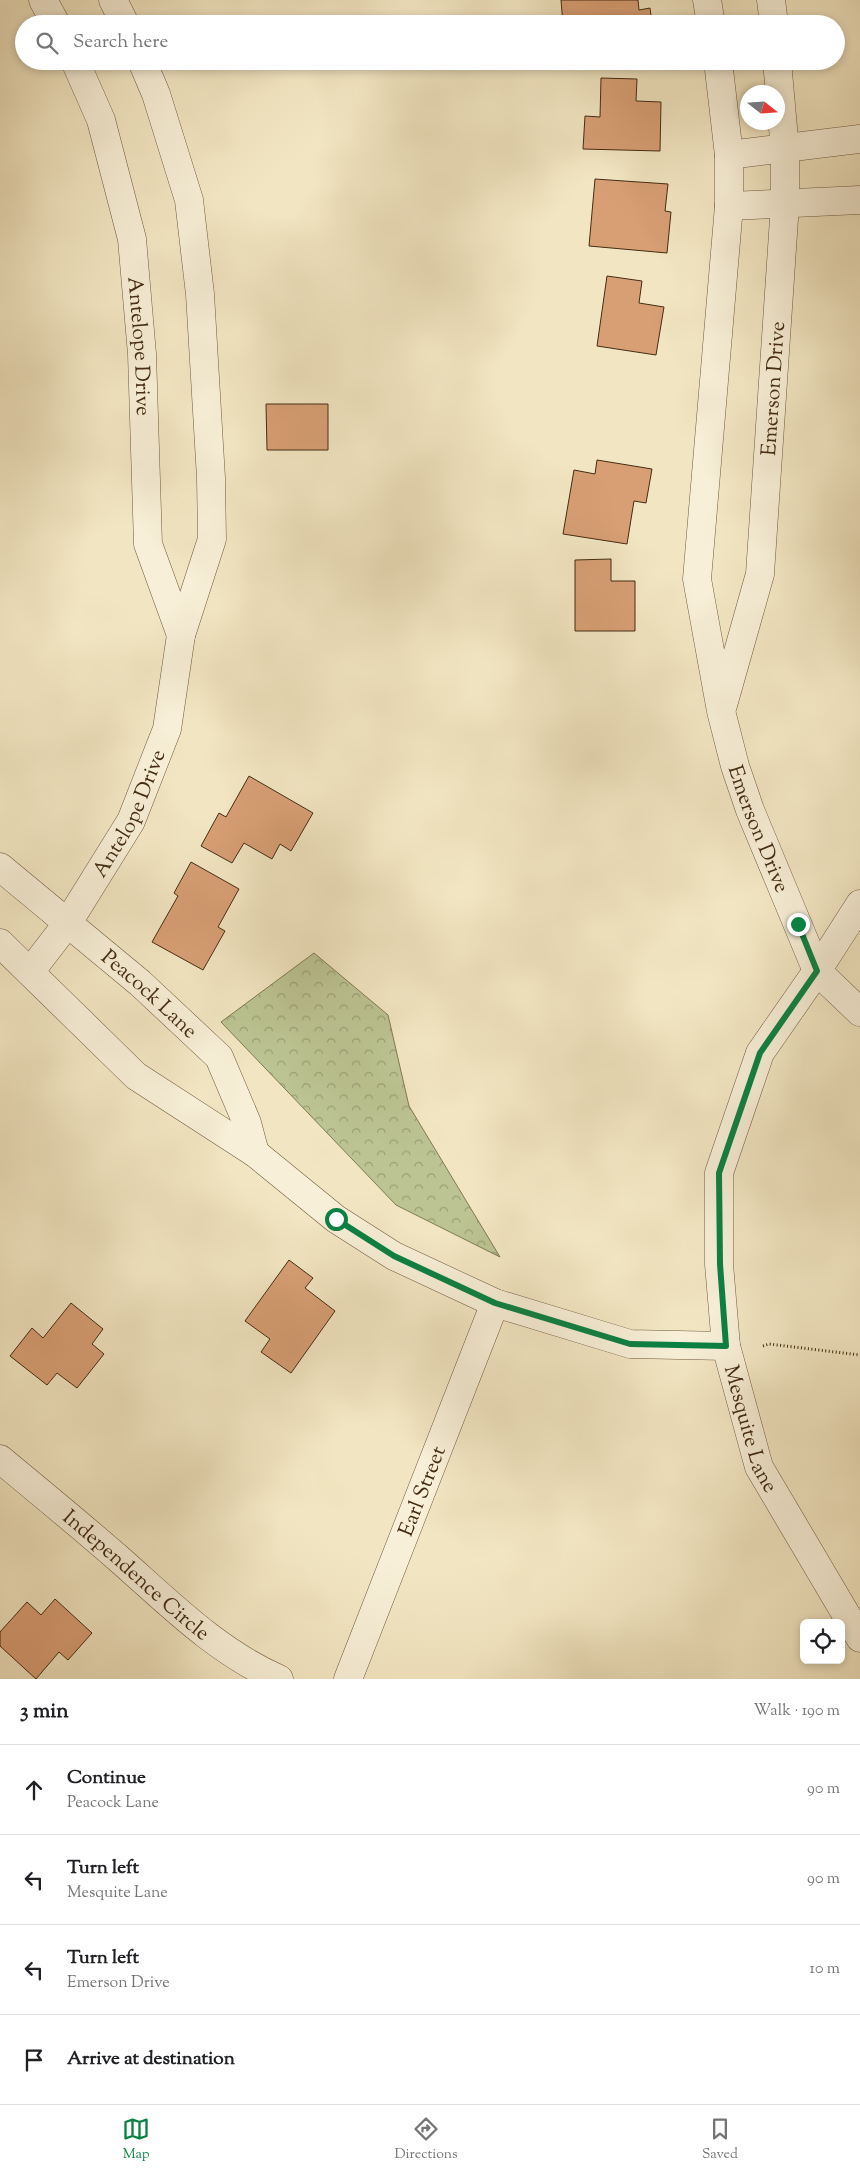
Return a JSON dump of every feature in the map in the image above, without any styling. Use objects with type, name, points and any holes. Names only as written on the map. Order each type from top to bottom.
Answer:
[{"type":"street","points":[[43,0],[51,15]]},
{"type":"street","points":[[706,0],[709,15]]},
{"type":"street","points":[[771,0],[773,15]]},
{"type":"street","name":"Antelope Drive","points":[[79,70],[101,120],[132,239],[142,354],[148,544],[181,635]]},
{"type":"street","name":"Antelope Drive","points":[[30,972],[67,924],[132,821],[167,729],[181,635],[212,540],[211,478],[200,294],[189,200],[156,94],[146,70]]},
{"type":"street","name":"Emerson Drive","points":[[719,70],[729,155],[729,206],[697,579],[721,711],[735,766],[750,810],[817,971],[860,1012]]},
{"type":"street","name":"Emerson Drive","points":[[721,711],[760,574],[785,204],[785,150],[778,70]]},
{"type":"street","points":[[729,155],[860,140]]},
{"type":"street","points":[[729,206],[860,200]]},
{"type":"street","name":"Peacock Lane","points":[[0,867],[140,983],[219,1057],[247,1123],[255,1153]]},
{"type":"street","name":"Mesquite Lane","points":[[858,913],[760,1053],[719,1173],[720,1264],[726,1346],[759,1467],[860,1638]]},
{"type":"street","points":[[0,943],[136,1076],[255,1153],[336,1219],[394,1256],[495,1303],[630,1344],[726,1346]]},
{"type":"street","name":"Earl Street","points":[[348,1679],[495,1303]]},
{"type":"street","name":"Independence Circle","points":[[0,1459],[118,1558],[185,1619],[253,1668],[279,1679]]},
{"type":"path","points":[[762,1346],[769,1344],[860,1356]]},
{"type":"green space","points":[[314,953],[388,1015],[409,1106],[500,1257],[396,1205],[221,1022]]},
{"type":"building","points":[[561,0],[638,0],[639,10],[650,8],[651,15],[562,15]]},
{"type":"building","points":[[601,78],[637,79],[636,101],[661,102],[660,151],[583,149],[585,116],[600,117]]},
{"type":"building","points":[[595,179],[668,184],[665,211],[671,212],[667,253],[589,246]]},
{"type":"building","points":[[607,276],[642,281],[639,303],[664,307],[656,355],[597,346]]},
{"type":"building","points":[[266,404],[328,404],[328,450],[267,450]]},
{"type":"building","points":[[597,460],[652,469],[646,503],[634,501],[627,544],[563,534],[574,470],[595,474]]},
{"type":"building","points":[[611,559],[611,581],[635,581],[635,631],[575,631],[575,560]]},
{"type":"building","points":[[249,776],[313,813],[291,851],[280,844],[272,859],[244,843],[232,863],[201,846],[219,813],[226,817]]},
{"type":"building","points":[[191,862],[239,889],[218,927],[225,931],[203,970],[152,942],[178,896],[174,893]]},
{"type":"building","points":[[289,1260],[313,1278],[305,1288],[335,1311],[291,1373],[261,1352],[270,1339],[245,1321]]},
{"type":"building","points":[[71,1303],[103,1329],[92,1344],[104,1354],[77,1388],[57,1373],[47,1385],[10,1356],[32,1328],[43,1338]]},
{"type":"building","points":[[55,1599],[92,1633],[68,1660],[59,1652],[36,1679],[0,1646],[0,1632],[27,1602],[41,1615]]},
{"type":"route","points":[[336,1219],[394,1256],[495,1303],[630,1344],[726,1346],[720,1264],[719,1173],[760,1053],[817,971],[798,924]]}]
